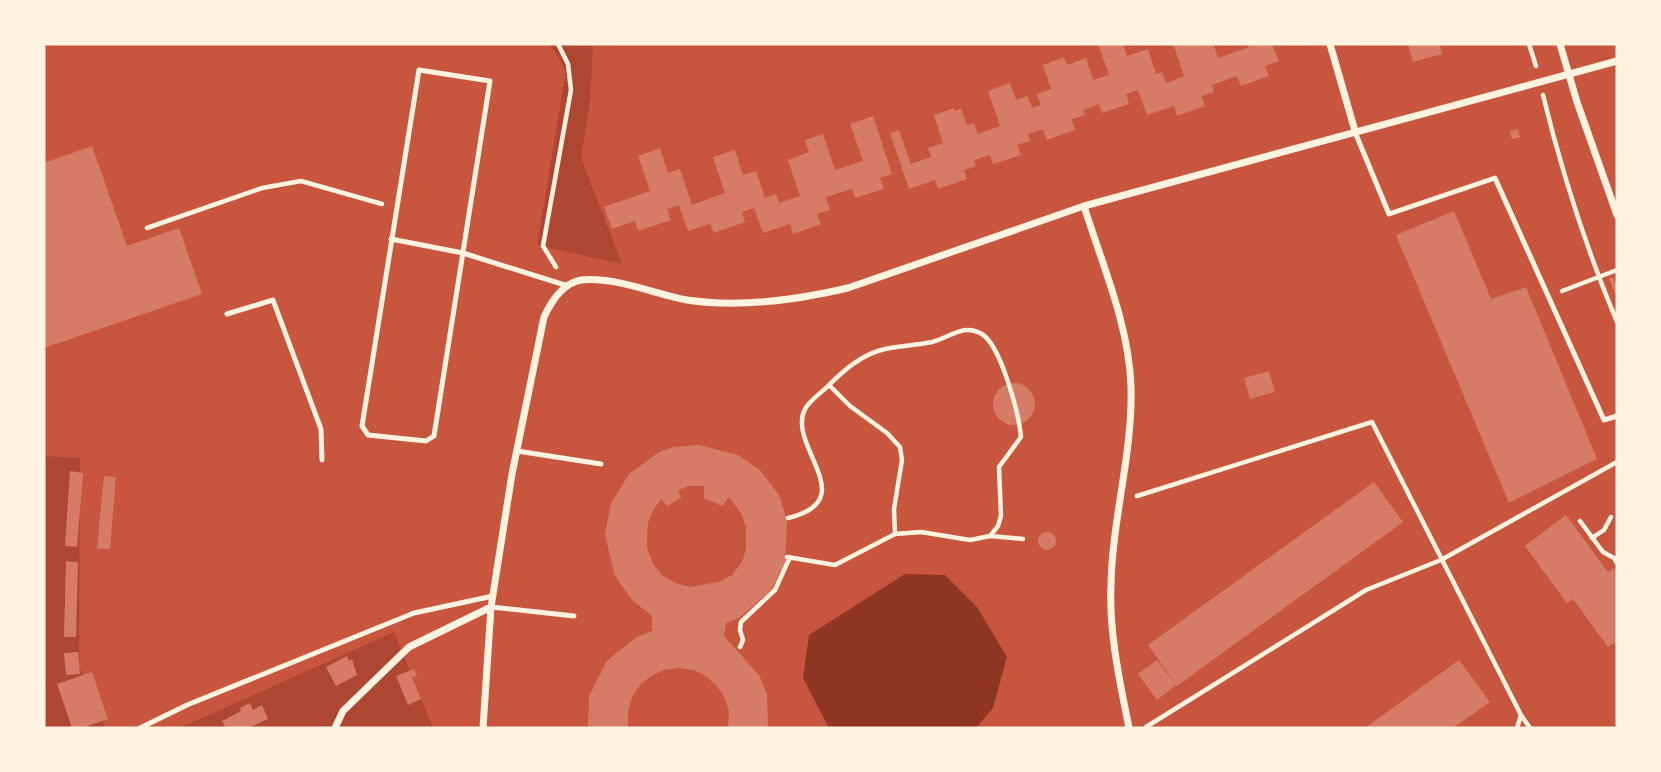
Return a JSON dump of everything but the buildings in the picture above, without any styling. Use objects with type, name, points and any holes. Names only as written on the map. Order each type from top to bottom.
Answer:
[{"type":"street","points":[[1331,44],[1355,131]]},
{"type":"street","points":[[1560,44],[1617,215]]},
{"type":"street","points":[[483,728],[491,607],[517,450],[544,317],[552,300],[568,286],[579,280],[602,281],[687,300],[713,302],[782,300],[817,295],[848,288],[1084,206],[1617,61]]},
{"type":"street","points":[[1084,206],[1120,321],[1129,366],[1128,447],[1111,586],[1115,658],[1129,728]]},
{"type":"street","points":[[335,728],[343,711],[409,648],[491,607]]},
{"type":"lane","points":[[419,69],[490,81],[434,436],[426,442],[368,435],[362,426],[391,239],[419,69]]},
{"type":"lane","points":[[1355,131],[1389,214],[1495,178],[1604,421],[1617,416]]},
{"type":"lane","points":[[391,239],[463,253],[568,286]]},
{"type":"lane","points":[[227,314],[273,300],[321,429],[322,460]]},
{"type":"lane","points":[[517,450],[601,464]]},
{"type":"lane","points":[[140,728],[187,705],[414,613],[493,596]]},
{"type":"lane","points":[[491,607],[574,616]]},
{"type":"path","points":[[558,44],[568,64],[571,90],[543,246],[568,286]]},
{"type":"path","points":[[1529,44],[1569,193],[1598,278],[1617,322]]},
{"type":"path","points":[[147,228],[262,188],[301,180],[397,208]]},
{"type":"path","points":[[1548,297],[1617,271]]},
{"type":"path","points":[[788,518],[812,509],[820,497],[818,470],[802,424],[808,405],[847,367],[881,350],[936,341],[964,329],[972,329],[988,339],[1004,371],[1021,437],[999,467],[1001,516],[998,526],[990,536]]},
{"type":"path","points":[[829,385],[900,447],[902,460],[894,509],[895,534]]},
{"type":"path","points":[[1120,502],[1372,422],[1530,728]]},
{"type":"path","points":[[1143,728],[1366,590],[1441,560],[1617,462]]},
{"type":"path","points":[[1592,538],[1604,530],[1611,517]]},
{"type":"path","points":[[1580,522],[1603,552],[1617,563]]},
{"type":"path","points":[[740,647],[743,640],[741,622],[775,590],[789,557],[835,565],[895,534],[921,533],[970,540],[990,536],[1023,539]]},
{"type":"path","points":[[1517,728],[1521,715]]},
{"type":"shaded area","points":[[550,44],[593,44],[590,100],[581,158],[622,264],[537,245],[566,71]]},
{"type":"shaded area","points":[[44,456],[80,458],[79,667],[105,728],[44,728]]},
{"type":"shaded area","points":[[905,574],[945,575],[977,607],[1007,657],[993,708],[976,728],[829,728],[803,678],[809,635]]},
{"type":"shaded area","points":[[394,632],[433,728],[180,728]]}]
